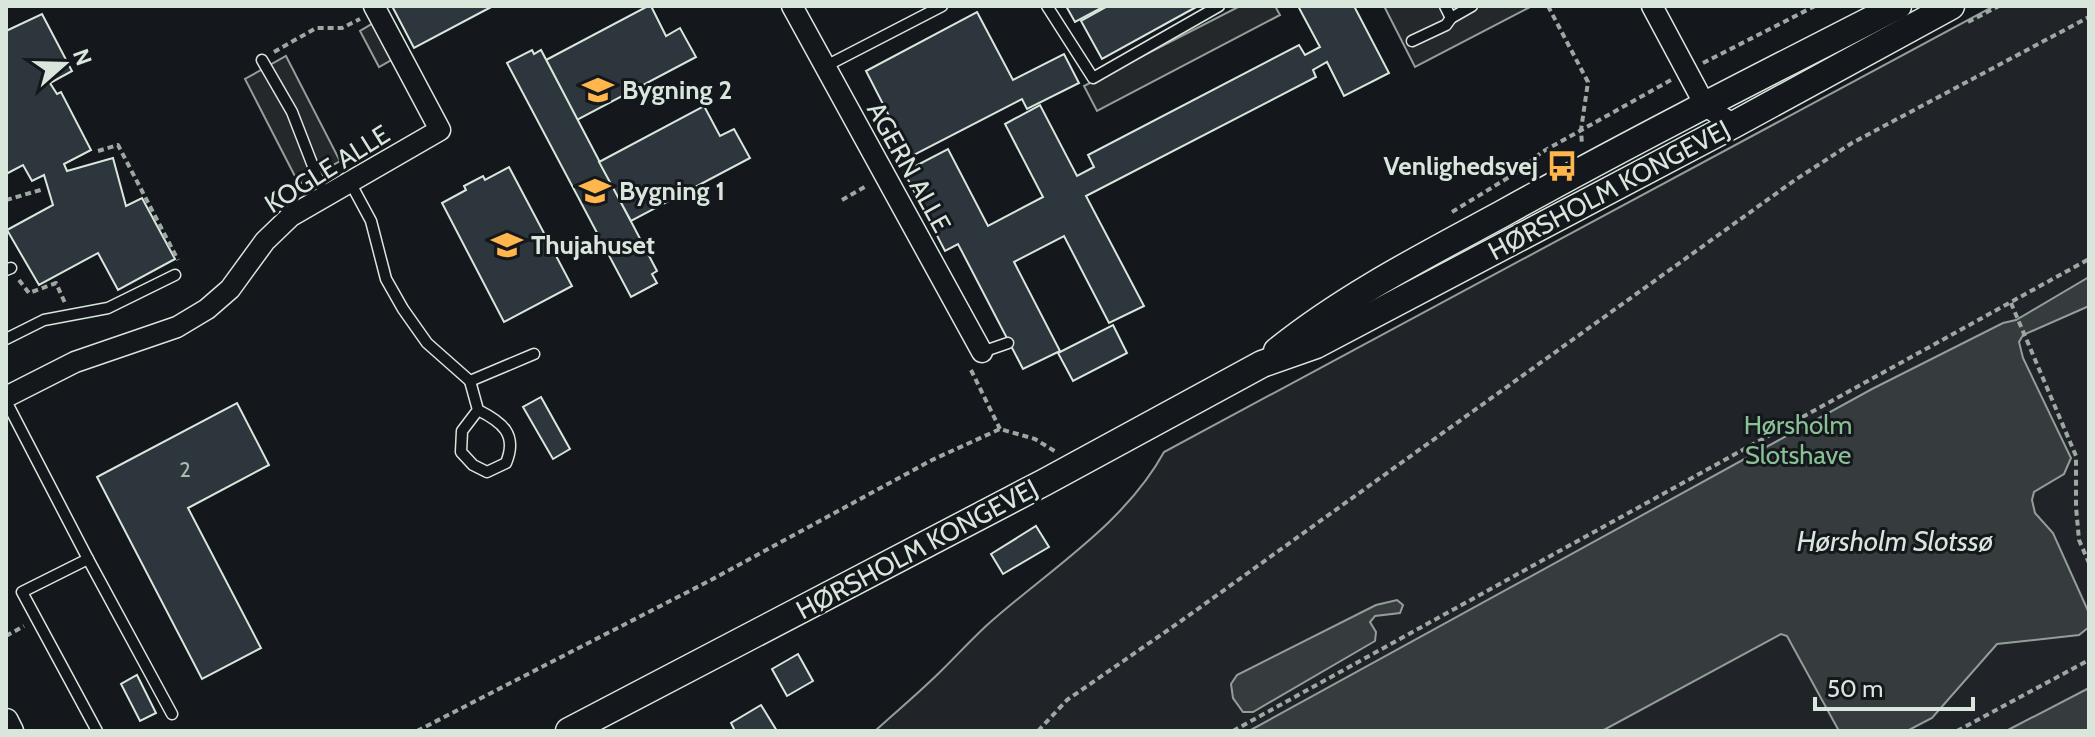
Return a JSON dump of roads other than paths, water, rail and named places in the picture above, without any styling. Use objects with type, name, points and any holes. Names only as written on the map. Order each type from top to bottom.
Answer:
[{"type":"main road","name":"HØRSHOLM KONGEVEJ","points":[[569,731],[1045,482],[1262,364],[1320,320],[1442,247],[1579,171],[1898,6]]},
{"type":"main road","name":"HØRSHOLM KONGEVEJ","points":[[1262,364],[1316,345],[1951,6]]},
{"type":"main road","points":[[1460,268],[1494,239],[1688,134],[1697,126],[1705,105]]},
{"type":"street","name":"AGERN ALLE","points":[[792,6],[982,352]]},
{"type":"street","points":[[1652,6],[1705,105],[1733,125]]},
{"type":"street","name":"KOGLE ALLE","points":[[6,399],[75,362],[177,327],[207,309],[230,289],[273,232],[291,216],[440,130],[375,8]]},
{"type":"street","points":[[6,721],[11,731]]},
{"type":"lane","points":[[824,67],[942,6]]},
{"type":"lane","points":[[1047,6],[1093,78],[1219,6]]},
{"type":"lane","points":[[1445,6],[1451,18]]},
{"type":"lane","points":[[1412,41],[1446,25],[1451,18],[1472,6]]},
{"type":"lane","points":[[262,60],[292,112],[325,197]]},
{"type":"lane","points":[[350,182],[371,221],[386,279],[403,309],[427,343],[470,381],[478,410],[501,422],[506,431],[510,452],[506,463],[487,472],[473,465],[461,452],[462,431],[478,410]]},
{"type":"lane","points":[[6,339],[44,320],[108,308],[175,275]]},
{"type":"lane","points":[[982,352],[1008,343]]},
{"type":"lane","points":[[470,381],[534,354]]},
{"type":"lane","points":[[6,399],[172,714]]},
{"type":"lane","points":[[88,559],[22,592],[97,731]]},
{"type":"water","name":"Hørsholm Slotssø","points":[[2089,277],[2089,306],[2023,335],[2019,342],[2023,358],[2071,458],[2064,474],[2034,492],[2035,513],[2053,533],[2089,613],[2089,627],[2079,635],[1997,644],[1932,718],[1907,731],[1839,731],[1787,636],[1781,634],[1602,731],[1249,731],[1872,389],[2003,323],[2016,320]]},
{"type":"water","points":[[1397,600],[1403,605],[1400,613],[1375,616],[1370,622],[1376,632],[1375,641],[1253,712],[1243,712],[1233,698],[1231,684],[1237,675],[1376,605]]},
{"type":"water","points":[[2089,688],[2089,731],[2006,731]]},
{"type":"place","name":"Bygning 2","points":[[598,90]]},
{"type":"place","name":"Venlighedsvej","points":[[1562,166]]},
{"type":"place","name":"Bygning 1","points":[[595,191]]},
{"type":"place","name":"Thujahuset","points":[[507,245]]},
{"type":"park label","name":"Hørsholm Slotshave","points":[[1798,440]]}]
